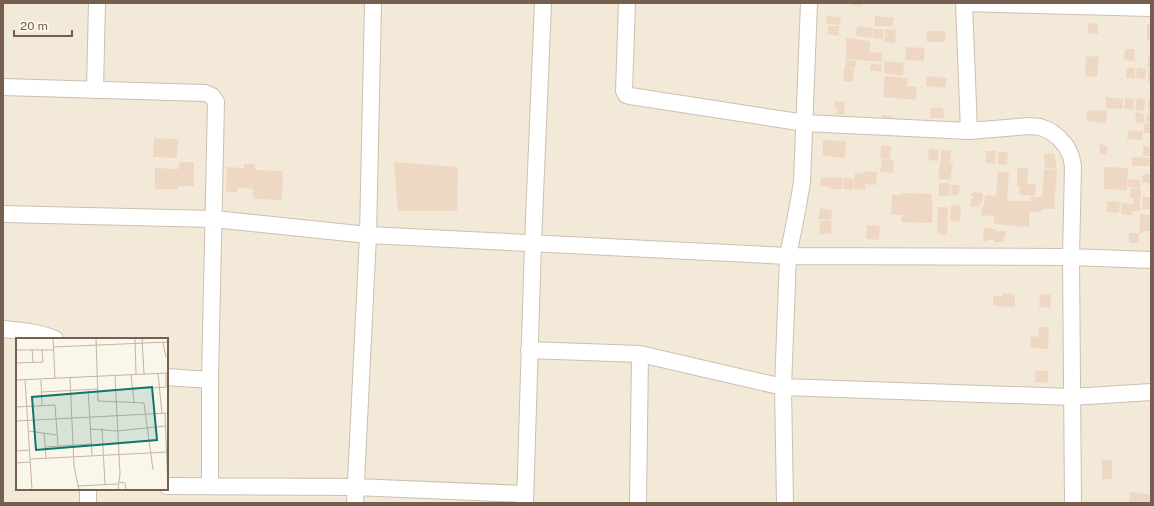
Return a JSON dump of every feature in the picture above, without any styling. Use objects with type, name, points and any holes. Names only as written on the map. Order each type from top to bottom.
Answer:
[{"type":"street","points":[[95,90],[97,3]]},
{"type":"street","points":[[355,503],[368,235],[373,3]]},
{"type":"street","points":[[168,486],[355,487],[525,499],[542,3]]},
{"type":"street","points":[[627,3],[624,91],[626,95],[805,123],[969,131],[1029,126],[1040,127],[1050,131],[1059,138],[1066,146],[1071,156],[1073,166],[1071,256],[1073,503]]},
{"type":"street","points":[[785,503],[783,387],[788,256],[802,182],[810,3]]},
{"type":"street","points":[[969,131],[964,3],[1151,8]]},
{"type":"street","points":[[3,87],[205,93],[212,96],[216,102],[210,380],[210,486]]},
{"type":"street","points":[[3,214],[214,219],[368,235],[788,256],[1071,256],[1151,260]]},
{"type":"street","points":[[3,329],[32,332],[53,338]]},
{"type":"street","points":[[529,350],[640,354],[783,387],[1072,397],[1151,392]]},
{"type":"street","points":[[638,503],[640,354]]},
{"type":"street","points":[[168,377],[210,380]]},
{"type":"street","points":[[88,490],[88,503]]},
{"type":"shaded area","points":[[3,3],[1151,3],[1151,503],[3,503]]},
{"type":"building","points":[[851,3],[862,3],[862,6],[851,5]]},
{"type":"building","points":[[827,16],[840,17],[841,25],[826,24]]},
{"type":"building","points":[[875,16],[894,18],[893,26],[875,26]]},
{"type":"building","points":[[1088,23],[1098,24],[1098,34],[1088,33]]},
{"type":"building","points":[[1147,24],[1151,24],[1151,40],[1147,40]]},
{"type":"building","points":[[828,26],[839,26],[839,36],[827,34]]},
{"type":"building","points":[[857,26],[873,28],[872,38],[856,36]]},
{"type":"building","points":[[874,29],[884,29],[883,39],[873,38]]},
{"type":"building","points":[[886,29],[896,30],[895,43],[884,42]]},
{"type":"building","points":[[926,31],[946,31],[945,42],[927,42]]},
{"type":"building","points":[[846,38],[870,41],[870,52],[883,53],[882,62],[846,59]]},
{"type":"building","points":[[906,47],[925,48],[924,61],[905,60]]},
{"type":"building","points":[[1125,49],[1135,49],[1134,61],[1124,60]]},
{"type":"building","points":[[1086,56],[1099,57],[1097,77],[1085,76]]},
{"type":"building","points":[[1148,56],[1151,57],[1151,68],[1147,68]]},
{"type":"building","points":[[846,60],[856,61],[855,68],[845,68]]},
{"type":"building","points":[[884,61],[904,63],[903,76],[884,73]]},
{"type":"building","points":[[871,63],[882,65],[881,72],[870,70]]},
{"type":"building","points":[[844,68],[854,69],[853,82],[843,81]]},
{"type":"building","points":[[1127,68],[1135,68],[1135,79],[1126,78]]},
{"type":"building","points":[[1137,68],[1146,69],[1145,79],[1136,78]]},
{"type":"building","points":[[1148,69],[1151,70],[1151,82],[1148,82]]},
{"type":"building","points":[[885,76],[908,78],[907,86],[917,87],[916,100],[883,97]]},
{"type":"building","points":[[927,76],[947,78],[945,88],[926,86]]},
{"type":"building","points":[[1106,97],[1123,99],[1122,109],[1106,108]]},
{"type":"building","points":[[1125,98],[1134,99],[1133,110],[1124,108]]},
{"type":"building","points":[[1137,98],[1145,99],[1144,111],[1135,110]]},
{"type":"building","points":[[1148,100],[1151,100],[1151,111],[1148,111]]},
{"type":"building","points":[[835,101],[845,102],[844,115],[836,114],[838,108],[834,107]]},
{"type":"building","points":[[931,108],[943,108],[944,118],[930,118]]},
{"type":"building","points":[[1087,110],[1107,111],[1106,123],[1086,121]]},
{"type":"building","points":[[1136,112],[1144,114],[1144,123],[1135,122]]},
{"type":"building","points":[[1147,113],[1151,113],[1151,123],[1145,122]]},
{"type":"building","points":[[882,115],[893,116],[892,125],[882,124]]},
{"type":"building","points":[[1144,123],[1151,124],[1151,133],[1144,133]]},
{"type":"building","points":[[1128,130],[1143,131],[1142,140],[1127,139]]},
{"type":"building","points":[[154,138],[178,139],[177,158],[153,157]]},
{"type":"building","points":[[823,140],[846,141],[845,158],[823,156]]},
{"type":"building","points":[[1099,144],[1107,146],[1107,155],[1100,154]]},
{"type":"building","points":[[881,146],[891,146],[890,159],[880,158]]},
{"type":"building","points":[[1143,146],[1151,147],[1151,156],[1143,156]]},
{"type":"building","points":[[929,149],[938,150],[938,161],[928,160]]},
{"type":"building","points":[[941,150],[951,150],[950,162],[941,161]]},
{"type":"building","points":[[986,151],[996,151],[995,164],[986,163]]},
{"type":"building","points":[[998,152],[1008,152],[1007,165],[998,164]]},
{"type":"building","points":[[1044,153],[1055,154],[1054,159],[1056,160],[1056,169],[1045,168]]},
{"type":"building","points":[[1132,157],[1151,158],[1151,166],[1132,166]]},
{"type":"building","points":[[882,159],[894,160],[893,173],[880,172]]},
{"type":"building","points":[[940,161],[953,163],[950,180],[938,179]]},
{"type":"building","points":[[179,162],[194,162],[194,186],[178,186],[178,189],[155,189],[155,168],[179,169]]},
{"type":"building","points":[[394,162],[458,167],[457,211],[398,211]]},
{"type":"building","points":[[244,164],[255,164],[255,170],[283,171],[282,200],[253,199],[253,189],[237,188],[237,192],[226,192],[227,167],[244,168]]},
{"type":"building","points":[[1104,167],[1128,168],[1127,190],[1104,189]]},
{"type":"building","points":[[1017,168],[1028,168],[1027,184],[1036,184],[1035,196],[1019,195],[1020,186],[1017,186]]},
{"type":"building","points":[[1044,169],[1057,170],[1054,209],[1043,209],[1040,212],[1029,212],[1029,227],[994,224],[994,216],[981,215],[985,195],[996,196],[998,172],[1009,172],[1007,203],[1009,201],[1032,201],[1030,197],[1042,197]]},
{"type":"building","points":[[864,171],[877,172],[876,185],[865,184],[865,190],[854,189],[855,173],[864,174]]},
{"type":"building","points":[[1151,174],[1151,183],[1142,182],[1142,175]]},
{"type":"building","points":[[821,177],[832,178],[831,187],[820,186]]},
{"type":"building","points":[[832,177],[843,178],[842,189],[831,189]]},
{"type":"building","points":[[844,178],[854,179],[853,190],[843,189]]},
{"type":"building","points":[[1128,179],[1140,180],[1140,188],[1128,187]]},
{"type":"building","points":[[939,183],[950,183],[950,196],[939,196]]},
{"type":"building","points":[[951,185],[960,185],[959,193],[955,196],[953,194],[951,196]]},
{"type":"building","points":[[1131,188],[1141,189],[1140,211],[1133,211],[1132,215],[1121,214],[1122,203],[1133,204],[1133,198],[1130,198]]},
{"type":"building","points":[[973,192],[983,193],[982,203],[980,203],[979,207],[975,204],[975,207],[970,207],[971,199],[973,200],[974,196],[970,196]]},
{"type":"building","points":[[902,193],[931,194],[933,204],[932,223],[901,222],[902,215],[891,215],[892,195],[901,195]]},
{"type":"building","points":[[1143,197],[1151,197],[1151,210],[1142,209]]},
{"type":"building","points":[[1107,201],[1120,202],[1119,213],[1107,212]]},
{"type":"building","points":[[951,205],[961,206],[960,222],[950,221]]},
{"type":"building","points":[[938,207],[948,207],[947,235],[937,234]]},
{"type":"building","points":[[820,208],[832,210],[831,220],[818,219]]},
{"type":"building","points":[[1140,214],[1151,215],[1151,231],[1143,231],[1143,233],[1139,233]]},
{"type":"building","points":[[820,221],[832,221],[831,234],[819,234]]},
{"type":"building","points":[[867,225],[880,226],[879,240],[866,239]]},
{"type":"building","points":[[984,228],[995,229],[996,231],[1006,231],[1005,237],[1002,242],[994,242],[994,240],[991,239],[983,242]]},
{"type":"building","points":[[1129,233],[1139,233],[1139,243],[1129,243]]},
{"type":"building","points":[[1003,293],[1015,294],[1015,307],[993,306],[993,296],[1003,296]]},
{"type":"building","points":[[1040,294],[1051,295],[1050,308],[1039,307]]},
{"type":"building","points":[[1039,327],[1049,327],[1048,349],[1030,348],[1031,336],[1038,337]]},
{"type":"building","points":[[1035,371],[1048,371],[1048,383],[1035,382]]},
{"type":"building","points":[[1102,460],[1112,460],[1112,479],[1102,479]]},
{"type":"building","points":[[1130,492],[1151,495],[1151,503],[1129,503]]}]
